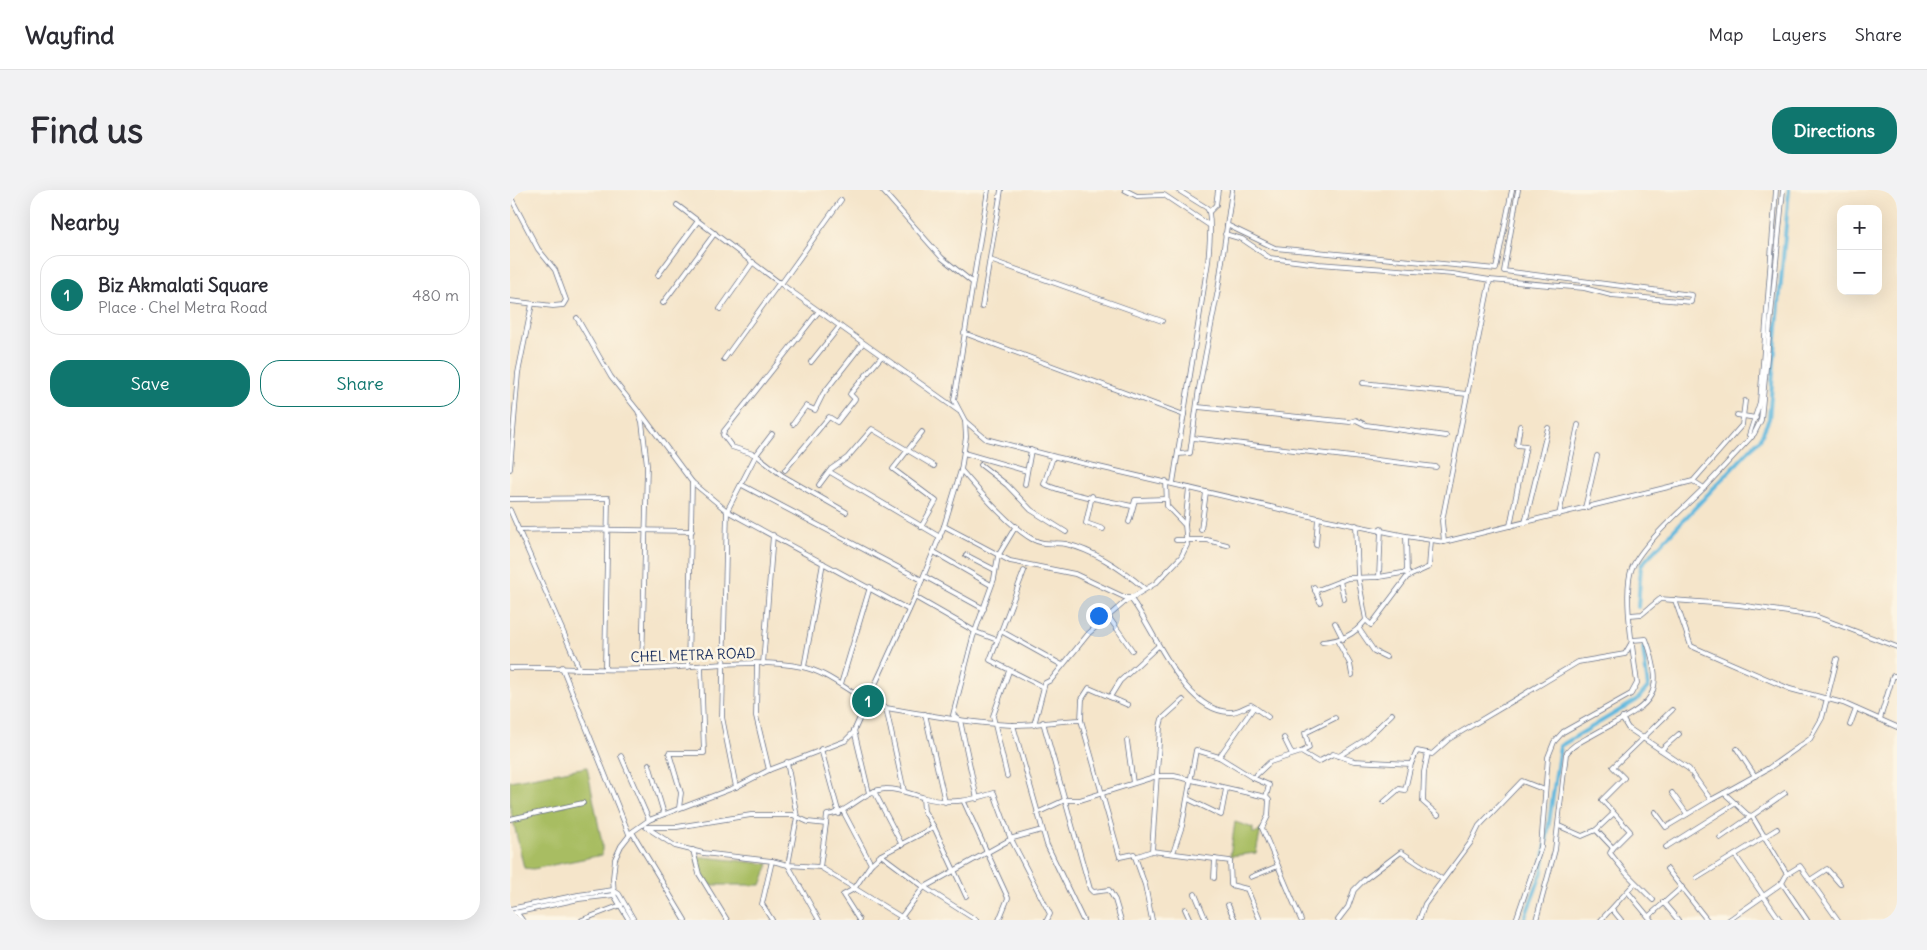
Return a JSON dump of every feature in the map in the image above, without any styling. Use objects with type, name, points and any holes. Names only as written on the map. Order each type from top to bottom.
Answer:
[{"type":"street","points":[[882,190],[942,258],[972,282]]},
{"type":"street","points":[[988,190],[954,400],[965,420],[986,439],[1318,518],[1444,542],[1693,481],[1742,425],[1744,401]]},
{"type":"street","points":[[982,307],[1001,190]]},
{"type":"street","points":[[1125,190],[1137,196],[1164,195],[1209,225]]},
{"type":"street","points":[[1178,190],[1210,211]]},
{"type":"street","points":[[1174,484],[1208,262],[1211,229],[1209,225],[1210,211],[1216,205],[1218,190]]},
{"type":"street","points":[[1179,454],[1190,453],[1198,407],[1199,388],[1218,290],[1232,190]]},
{"type":"street","points":[[1227,225],[1275,248],[1496,269],[1512,190]]},
{"type":"street","points":[[1225,234],[1242,239],[1270,258],[1319,264],[1453,274],[1490,280],[1524,281],[1584,288],[1611,295],[1691,302],[1692,295],[1504,271],[1518,190]]},
{"type":"street","points":[[1752,437],[1749,435],[1760,402],[1776,190]]},
{"type":"street","points":[[1516,920],[1541,847],[1548,757],[1554,742],[1563,732],[1631,694],[1637,683],[1628,602],[1632,569],[1656,535],[1752,437],[1761,420],[1783,190]]},
{"type":"street","points":[[510,196],[538,249],[555,270],[566,300],[563,305],[510,301]]},
{"type":"street","points":[[724,359],[841,200]]},
{"type":"street","points":[[677,205],[780,283],[961,412]]},
{"type":"street","points":[[658,275],[698,221]]},
{"type":"street","points":[[663,303],[714,233]]},
{"type":"street","points":[[990,260],[1162,321]]},
{"type":"street","points":[[720,309],[753,262]]},
{"type":"street","points":[[1444,542],[1442,521],[1490,280]]},
{"type":"street","points":[[510,470],[518,373],[532,304]]},
{"type":"street","points":[[819,311],[724,431],[724,439],[732,447],[756,455],[783,476],[846,512]]},
{"type":"street","points":[[578,318],[611,376],[692,482],[727,511],[773,534],[909,610]]},
{"type":"street","points":[[811,362],[840,326]]},
{"type":"street","points":[[964,333],[1184,415]]},
{"type":"street","points":[[793,424],[806,406],[815,410],[823,394],[863,343]]},
{"type":"street","points":[[785,470],[829,418],[837,422],[855,399],[850,394],[882,356]]},
{"type":"street","points":[[1363,383],[1467,394]]},
{"type":"street","points":[[1198,407],[1350,422],[1356,420],[1366,425],[1446,436]]},
{"type":"street","points":[[638,411],[647,465],[642,669]]},
{"type":"street","points":[[1737,415],[1756,418]]},
{"type":"street","points":[[629,920],[614,892],[615,859],[630,833],[649,820],[736,787],[787,762],[845,741],[854,730],[915,597],[944,526],[961,470],[964,453],[965,420]]},
{"type":"street","points":[[1559,515],[1578,425]]},
{"type":"street","points":[[1510,526],[1526,446],[1517,445],[1520,426]]},
{"type":"street","points":[[1525,523],[1548,428]]},
{"type":"street","points":[[819,485],[830,472],[847,458],[872,429],[934,466]]},
{"type":"street","points":[[921,527],[936,501],[893,469],[922,432]]},
{"type":"street","points":[[736,787],[722,717],[727,511],[756,455],[772,434]]},
{"type":"street","points":[[1192,438],[1436,467]]},
{"type":"street","points":[[1024,484],[1031,450]]},
{"type":"street","points":[[964,453],[1027,471]]},
{"type":"street","points":[[1053,456],[1044,484],[1083,497],[1092,496],[1132,506]]},
{"type":"street","points":[[1585,508],[1597,456]]},
{"type":"street","points":[[981,466],[1007,485],[1030,510],[1066,532]]},
{"type":"street","points":[[961,470],[990,502],[1032,539],[1054,545],[1063,543],[1104,559],[1145,589]]},
{"type":"street","points":[[830,472],[940,537]]},
{"type":"street","points":[[1693,481],[1704,488]]},
{"type":"street","points":[[688,667],[692,482]]},
{"type":"street","points":[[1166,482],[1165,499],[1167,506],[1185,525]]},
{"type":"street","points":[[742,485],[984,609]]},
{"type":"street","points":[[1034,725],[1043,687],[1088,633],[1126,601],[1156,584],[1181,558],[1187,539],[1185,525],[1189,488]]},
{"type":"street","points":[[1201,530],[1206,492]]},
{"type":"street","points":[[1092,496],[1086,523],[1103,529]]},
{"type":"street","points":[[510,499],[608,498],[605,668]]},
{"type":"street","points":[[1130,522],[1132,506],[1135,500],[1165,499]]},
{"type":"street","points":[[510,510],[579,668]]},
{"type":"street","points":[[1316,545],[1318,518]]},
{"type":"street","points":[[1356,524],[1358,576],[1366,620],[1371,625],[1407,574],[1406,536]]},
{"type":"street","points":[[944,526],[1010,561],[1075,574],[1124,597],[1132,598]]},
{"type":"street","points":[[977,799],[960,720],[953,715],[998,556],[1016,526]]},
{"type":"street","points":[[518,530],[607,529],[692,531]]},
{"type":"street","points":[[1379,577],[1381,530]]},
{"type":"street","points":[[763,664],[773,534]]},
{"type":"street","points":[[1176,540],[1207,540],[1227,545]]},
{"type":"street","points":[[1320,602],[1314,589],[1358,576],[1379,577],[1407,574],[1429,567],[1431,540]]},
{"type":"street","points":[[934,552],[991,584]]},
{"type":"street","points":[[966,555],[995,570]]},
{"type":"street","points":[[804,667],[823,562]]},
{"type":"street","points":[[1024,571],[990,660],[1043,687]]},
{"type":"street","points":[[1340,581],[1344,599]]},
{"type":"street","points":[[841,684],[870,587]]},
{"type":"street","points":[[915,597],[976,632],[997,640]]},
{"type":"street","points":[[1132,598],[1174,672],[1206,706],[1229,712],[1251,705],[1268,717]]},
{"type":"street","points":[[1630,615],[1642,614],[1660,599],[1739,605],[1815,616],[1897,647]]},
{"type":"street","points":[[1675,600],[1691,646],[1790,689],[1856,709],[1897,727]]},
{"type":"street","points":[[1108,616],[1132,650]]},
{"type":"street","points":[[1322,642],[1343,639],[1359,628],[1366,620]]},
{"type":"street","points":[[1335,623],[1343,639]]},
{"type":"street","points":[[1359,628],[1374,651],[1386,657]]},
{"type":"street","points":[[1001,631],[1062,665]]},
{"type":"street","points":[[1536,920],[1559,826],[1566,754],[1576,744],[1645,704],[1656,686],[1654,660],[1646,639],[1632,641]]},
{"type":"street","points":[[1337,640],[1350,664],[1352,674]]},
{"type":"street","points":[[1384,802],[1399,789],[1405,790],[1411,764],[1417,751],[1432,754],[1449,739],[1578,662],[1625,654],[1632,641]]},
{"type":"street","points":[[1110,697],[1120,682],[1158,646]]},
{"type":"street","points":[[1655,812],[1666,827],[1755,776],[1810,739],[1822,718],[1837,659]]},
{"type":"street","points":[[757,664],[756,716],[768,770]]},
{"type":"street","name":"CHEL METRA ROAD","points":[[510,668],[642,669],[757,664],[804,667],[841,684],[868,701],[886,708],[960,720],[1013,725],[1034,725],[1044,722],[1081,720]]},
{"type":"street","points":[[679,808],[681,793],[669,753],[704,753],[701,666]]},
{"type":"street","points":[[562,668],[630,833],[685,920]]},
{"type":"street","points":[[1007,776],[993,716],[1009,671]]},
{"type":"street","points":[[1880,719],[1893,676],[1897,676]]},
{"type":"street","points":[[1128,705],[1089,688],[1082,699],[1081,720],[1120,857],[1134,854],[1135,856],[1152,851],[1230,861],[1231,885],[1247,888],[1260,920]]},
{"type":"street","points":[[1152,851],[1162,719],[1183,700]]},
{"type":"street","points":[[1219,757],[1254,707]]},
{"type":"street","points":[[886,708],[904,791]]},
{"type":"street","points":[[1850,726],[1856,709]]},
{"type":"street","points":[[1653,900],[1635,883],[1610,853],[1630,831],[1602,800],[1624,778],[1613,767],[1672,710]]},
{"type":"street","points":[[925,714],[945,802]]},
{"type":"street","points":[[1339,756],[1366,739],[1392,714]]},
{"type":"street","points":[[1253,778],[1270,762],[1309,748],[1305,733],[1335,718]]},
{"type":"street","points":[[1622,718],[1628,728],[1689,769],[1711,800]]},
{"type":"street","points":[[1044,722],[1090,889],[1093,892],[1109,890],[1116,900],[1121,920]]},
{"type":"street","points":[[1013,725],[1042,830],[1076,910],[1083,920]]},
{"type":"street","points":[[854,730],[872,792],[902,845]]},
{"type":"street","points":[[1660,750],[1679,734]]},
{"type":"street","points":[[1284,738],[1292,754]]},
{"type":"street","points":[[1127,742],[1133,783]]},
{"type":"street","points":[[821,749],[839,814]]},
{"type":"street","points":[[1737,749],[1755,776]]},
{"type":"street","points":[[1173,853],[1182,826],[1196,750],[1219,757],[1253,778],[1269,785],[1266,797],[1269,800],[1268,816],[1262,828],[1302,920]]},
{"type":"street","points":[[1301,752],[1318,762],[1333,754],[1354,760],[1411,764]]},
{"type":"street","points":[[1428,753],[1424,772],[1423,802],[1438,815]]},
{"type":"street","points":[[620,756],[649,820]]},
{"type":"street","points":[[787,762],[797,817],[788,865],[819,920]]},
{"type":"street","points":[[649,764],[664,814]]},
{"type":"street","points":[[1037,813],[1065,800],[1080,800],[1158,776],[1174,776],[1266,797]]},
{"type":"street","points":[[1419,920],[1425,904],[1471,842],[1479,826],[1522,781],[1545,790]]},
{"type":"street","points":[[820,867],[827,815],[839,814],[872,792],[885,788],[945,802],[964,802],[994,794],[1010,837],[1050,914],[1048,920]]},
{"type":"street","points":[[1188,799],[1221,815],[1226,788]]},
{"type":"street","points":[[1672,793],[1688,814]]},
{"type":"street","points":[[1724,793],[1748,815],[1752,816],[1766,836],[1787,874]]},
{"type":"street","points":[[1720,838],[1785,793]]},
{"type":"street","points":[[922,798],[924,810],[934,827],[966,896]]},
{"type":"street","points":[[964,802],[1008,898],[999,920]]},
{"type":"street","points":[[510,819],[583,803]]},
{"type":"street","points":[[1666,847],[1736,803]]},
{"type":"street","points":[[843,811],[871,864]]},
{"type":"street","points":[[1559,826],[1582,836],[1596,830],[1613,814]]},
{"type":"street","points":[[647,827],[677,827],[751,815],[793,815],[808,822],[826,824]]},
{"type":"street","points":[[643,824],[675,846],[788,865],[820,867],[900,919],[906,920]]},
{"type":"street","points":[[860,920],[843,895],[854,889],[871,864],[882,855],[934,827]]},
{"type":"street","points":[[1696,878],[1777,829]]},
{"type":"street","points":[[900,919],[924,887],[1012,838],[1042,830]]},
{"type":"street","points":[[1596,830],[1613,848]]},
{"type":"street","points":[[693,850],[700,874],[727,920]]},
{"type":"street","points":[[1338,920],[1348,907],[1354,890],[1400,852],[1442,879]]},
{"type":"street","points":[[882,855],[924,887],[976,920]]},
{"type":"street","points":[[1735,855],[1780,920]]},
{"type":"street","points":[[1135,856],[1145,885],[1152,920]]},
{"type":"street","points":[[1214,878],[1215,859]]},
{"type":"street","points":[[772,861],[762,904],[772,920]]},
{"type":"street","points":[[1729,920],[1782,883],[1787,874],[1799,865],[1838,920]]},
{"type":"street","points":[[1251,877],[1278,866]]},
{"type":"street","points":[[1667,869],[1707,920]]},
{"type":"street","points":[[1810,880],[1826,869],[1840,884]]},
{"type":"street","points":[[1602,920],[1635,883]]},
{"type":"street","points":[[1782,883],[1807,920]]},
{"type":"street","points":[[1628,892],[1650,918],[1664,902],[1682,887]]},
{"type":"street","points":[[510,912],[562,900],[614,892],[619,894],[634,920]]},
{"type":"street","points":[[1195,894],[1206,920]]},
{"type":"street","points":[[1664,902],[1678,920]]},
{"type":"street","points":[[510,912],[542,905]]},
{"type":"street","points":[[582,920],[621,905]]},
{"type":"street","points":[[1228,905],[1235,920]]},
{"type":"street","points":[[1185,909],[1190,920]]},
{"type":"street","points":[[1612,909],[1620,920]]},
{"type":"street","points":[[516,912],[522,920]]},
{"type":"green space","points":[[587,767],[602,843],[602,855],[533,869],[524,868],[510,807],[510,781]]},
{"type":"green space","points":[[1235,822],[1253,828],[1253,833],[1257,833],[1261,829],[1256,853],[1230,856]]},
{"type":"green space","points":[[695,856],[769,864],[761,885],[708,885],[701,874]]},
{"type":"waterway","points":[[1638,607],[1641,565],[1760,439],[1769,419],[1789,190]]},
{"type":"waterway","points":[[1524,920],[1542,872],[1560,746],[1637,700],[1648,687],[1643,648]]},
{"type":"place","name":"Biz Akmalati Square","points":[[868,701]]}]
